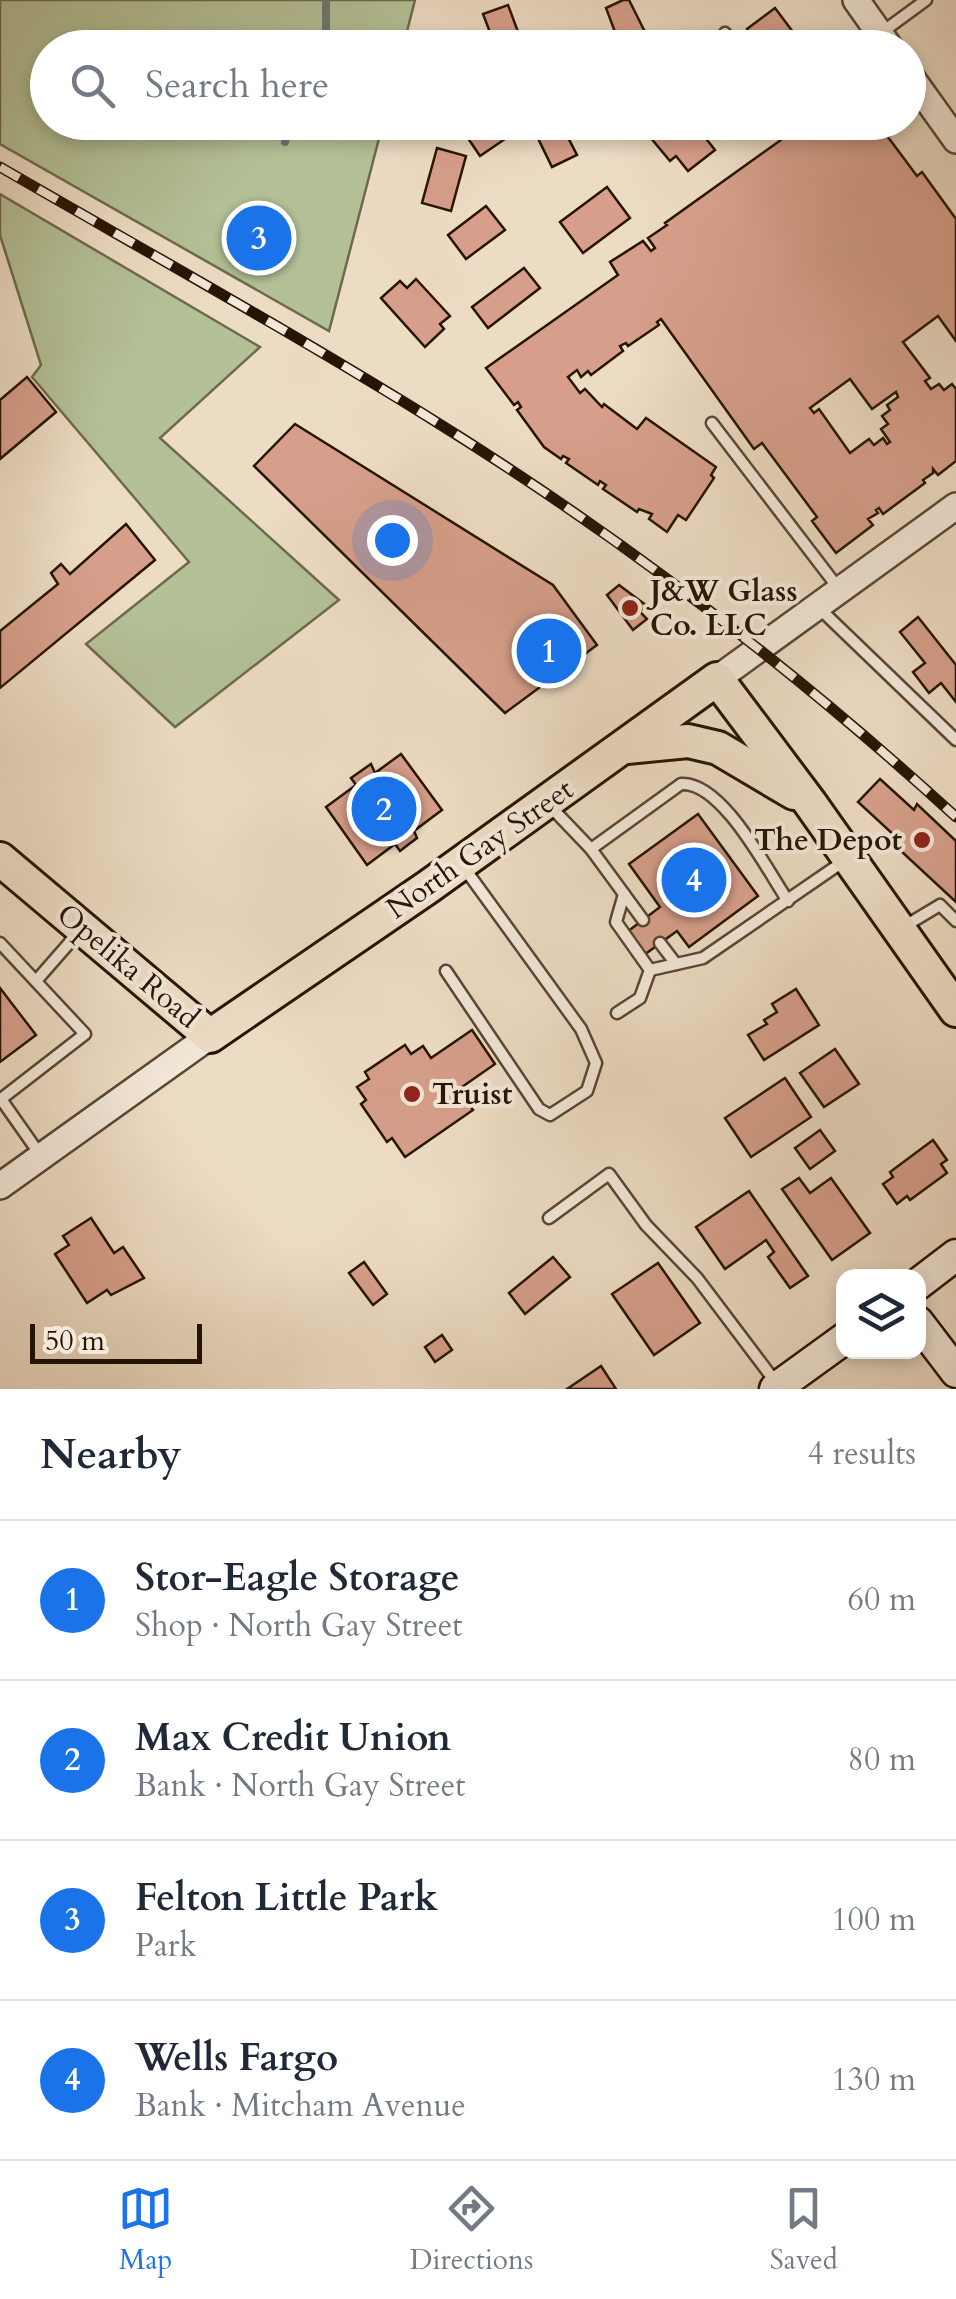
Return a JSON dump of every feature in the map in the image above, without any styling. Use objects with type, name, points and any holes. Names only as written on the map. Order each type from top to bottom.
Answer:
[{"type":"main road","name":"North Gay Street","points":[[210,1036],[548,803],[717,679]]},
{"type":"main road","points":[[717,679],[810,802],[956,1010]]},
{"type":"main road","points":[[627,746],[688,741],[718,748],[810,802]]},
{"type":"main road","name":"Opelika Road","points":[[0,859],[210,1036]]},
{"type":"main road","points":[[926,1278],[956,1255]]},
{"type":"main road","points":[[926,1333],[956,1372]]},
{"type":"main road","points":[[778,1388],[836,1346]]},
{"type":"street","points":[[856,0],[878,30]]},
{"type":"street","points":[[926,98],[956,140]]},
{"type":"street","name":"North Gay Street","points":[[717,679],[956,506]]},
{"type":"street","name":"North Gay Street","points":[[0,1186],[210,1036]]},
{"type":"lane","points":[[895,30],[926,0]]},
{"type":"lane","points":[[712,423],[840,590]]},
{"type":"lane","points":[[817,606],[956,740]]},
{"type":"lane","points":[[591,849],[681,784],[690,783],[712,796],[730,815],[788,901]]},
{"type":"lane","points":[[548,803],[591,849],[643,920]]},
{"type":"lane","points":[[650,970],[703,958],[848,858]]},
{"type":"lane","points":[[446,971],[539,1109],[550,1115],[587,1091],[596,1064],[581,1029],[461,864]]},
{"type":"lane","points":[[624,894],[616,922],[650,970]]},
{"type":"lane","points":[[900,928],[940,905],[956,921]]},
{"type":"lane","points":[[36,981],[83,928]]},
{"type":"lane","points":[[0,943],[85,1034],[1,1099],[42,1156]]},
{"type":"lane","points":[[660,943],[676,964]]},
{"type":"lane","points":[[617,1013],[640,998],[650,970]]},
{"type":"lane","points":[[549,1218],[609,1174],[646,1225],[697,1278],[778,1388]]},
{"type":"green space","points":[[0,0],[415,0],[407,30],[30,30],[30,140],[379,140],[329,331],[0,144]]},
{"type":"green space","points":[[0,194],[260,347],[160,438],[339,600],[175,727],[86,644],[189,562],[32,377],[41,365],[0,235]]},
{"type":"building","points":[[629,0],[644,30],[614,30],[606,8]]},
{"type":"building","points":[[508,5],[517,30],[489,30],[483,14]]},
{"type":"building","points":[[775,8],[792,30],[748,30]]},
{"type":"building","points":[[469,140],[504,140],[480,156]]},
{"type":"building","points":[[539,140],[569,140],[577,155],[552,167]]},
{"type":"building","points":[[652,140],[707,140],[715,150],[688,171],[676,156],[670,161]]},
{"type":"building","points":[[781,140],[890,140],[917,176],[922,172],[956,219],[956,341],[938,316],[903,342],[930,378],[925,381],[931,389],[939,384],[944,390],[952,384],[956,389],[956,461],[938,475],[933,469],[923,480],[925,483],[883,514],[879,508],[876,510],[878,513],[868,519],[873,525],[836,553],[812,521],[817,517],[762,443],[754,449],[661,319],[659,325],[628,346],[620,346],[623,351],[591,375],[588,371],[581,377],[577,370],[568,377],[580,393],[585,389],[602,407],[604,404],[637,429],[646,418],[716,467],[711,475],[714,478],[686,520],[678,515],[667,532],[649,519],[652,514],[639,509],[637,512],[603,489],[606,485],[600,481],[598,485],[566,463],[569,459],[561,459],[544,447],[517,410],[521,407],[518,402],[514,405],[486,368],[618,275],[610,262],[643,241],[651,251],[655,248],[648,238]],"holes":[[[850,379],[872,409],[896,392],[898,397],[887,405],[890,410],[882,416],[888,424],[881,429],[890,442],[887,444],[883,438],[874,445],[869,439],[850,453],[819,409],[814,413],[810,408]]]},
{"type":"building","points":[[437,148],[466,156],[451,211],[422,203]]},
{"type":"building","points":[[607,187],[630,218],[583,253],[560,222]]},
{"type":"building","points":[[486,206],[505,230],[466,259],[448,235]]},
{"type":"building","points":[[524,268],[540,288],[488,328],[472,307]]},
{"type":"building","points":[[416,279],[450,316],[440,324],[444,329],[425,347],[381,298],[400,281],[407,288]]},
{"type":"building","points":[[27,377],[56,412],[0,459],[0,400]]},
{"type":"building","points":[[295,424],[553,585],[597,645],[505,713],[254,466]]},
{"type":"building","points":[[126,524],[155,560],[0,688],[0,631],[58,584],[51,573],[61,564],[70,574]]},
{"type":"building","name":"J&W Glass Co. LLC","points":[[619,585],[647,606],[639,611],[647,619],[633,630],[607,595]]},
{"type":"building","points":[[918,617],[956,665],[956,702],[941,683],[929,693],[913,672],[925,663],[900,632]]},
{"type":"building","points":[[401,754],[442,810],[414,831],[417,838],[400,851],[395,844],[367,865],[326,807],[356,785],[351,778],[371,764],[375,773]]},
{"type":"building","name":"The Depot","points":[[880,779],[914,810],[917,804],[956,841],[956,902],[888,839],[894,835],[858,802]]},
{"type":"building","points":[[698,814],[758,896],[689,947],[677,931],[644,955],[627,932],[660,907],[629,864]]},
{"type":"building","points":[[0,988],[36,1035],[0,1062]]},
{"type":"building","points":[[796,989],[819,1025],[764,1060],[748,1035],[767,1024],[764,1020],[777,1012],[772,1004]]},
{"type":"building","name":"Truist","points":[[472,1030],[495,1064],[459,1089],[473,1110],[405,1157],[392,1138],[387,1142],[361,1104],[366,1100],[357,1087],[369,1079],[365,1072],[405,1045],[411,1054],[423,1046],[431,1058]]},
{"type":"building","points":[[835,1049],[859,1084],[824,1107],[800,1073]]},
{"type":"building","points":[[785,1078],[811,1117],[751,1157],[725,1118]]},
{"type":"building","points":[[820,1130],[835,1151],[810,1169],[795,1148]]},
{"type":"building","points":[[933,1140],[947,1160],[941,1164],[947,1173],[910,1200],[907,1196],[897,1204],[883,1184],[893,1177],[890,1172]]},
{"type":"building","points":[[799,1178],[810,1193],[831,1178],[870,1233],[832,1260],[782,1189]]},
{"type":"building","points":[[749,1191],[808,1276],[790,1288],[768,1257],[774,1252],[766,1240],[725,1269],[696,1227]]},
{"type":"building","points":[[91,1218],[114,1253],[123,1247],[144,1278],[111,1295],[107,1290],[87,1303],[55,1254],[69,1245],[63,1236]]},
{"type":"building","points":[[553,1257],[570,1277],[525,1314],[509,1293]]},
{"type":"building","points":[[364,1262],[387,1294],[373,1305],[349,1273]]},
{"type":"building","points":[[658,1263],[700,1323],[654,1355],[612,1294]]},
{"type":"building","points":[[442,1335],[452,1350],[435,1362],[425,1347]]},
{"type":"building","points":[[601,1366],[616,1389],[567,1389]]},
{"type":"waterway","points":[[326,0],[326,30]]},
{"type":"railway","points":[[0,167],[267,320],[495,459],[633,554],[766,655],[956,817]]},
{"type":"place","name":"Felton Little Park","points":[[259,238]]},
{"type":"place","name":"J&W Glass Co. LLC","points":[[630,608]]},
{"type":"place","name":"Stor-Eagle Storage","points":[[549,651]]},
{"type":"place","name":"Max Credit Union","points":[[384,809]]},
{"type":"place","name":"The Depot","points":[[922,840]]},
{"type":"place","name":"Wells Fargo","points":[[694,880]]},
{"type":"place","name":"Truist","points":[[412,1094]]}]
